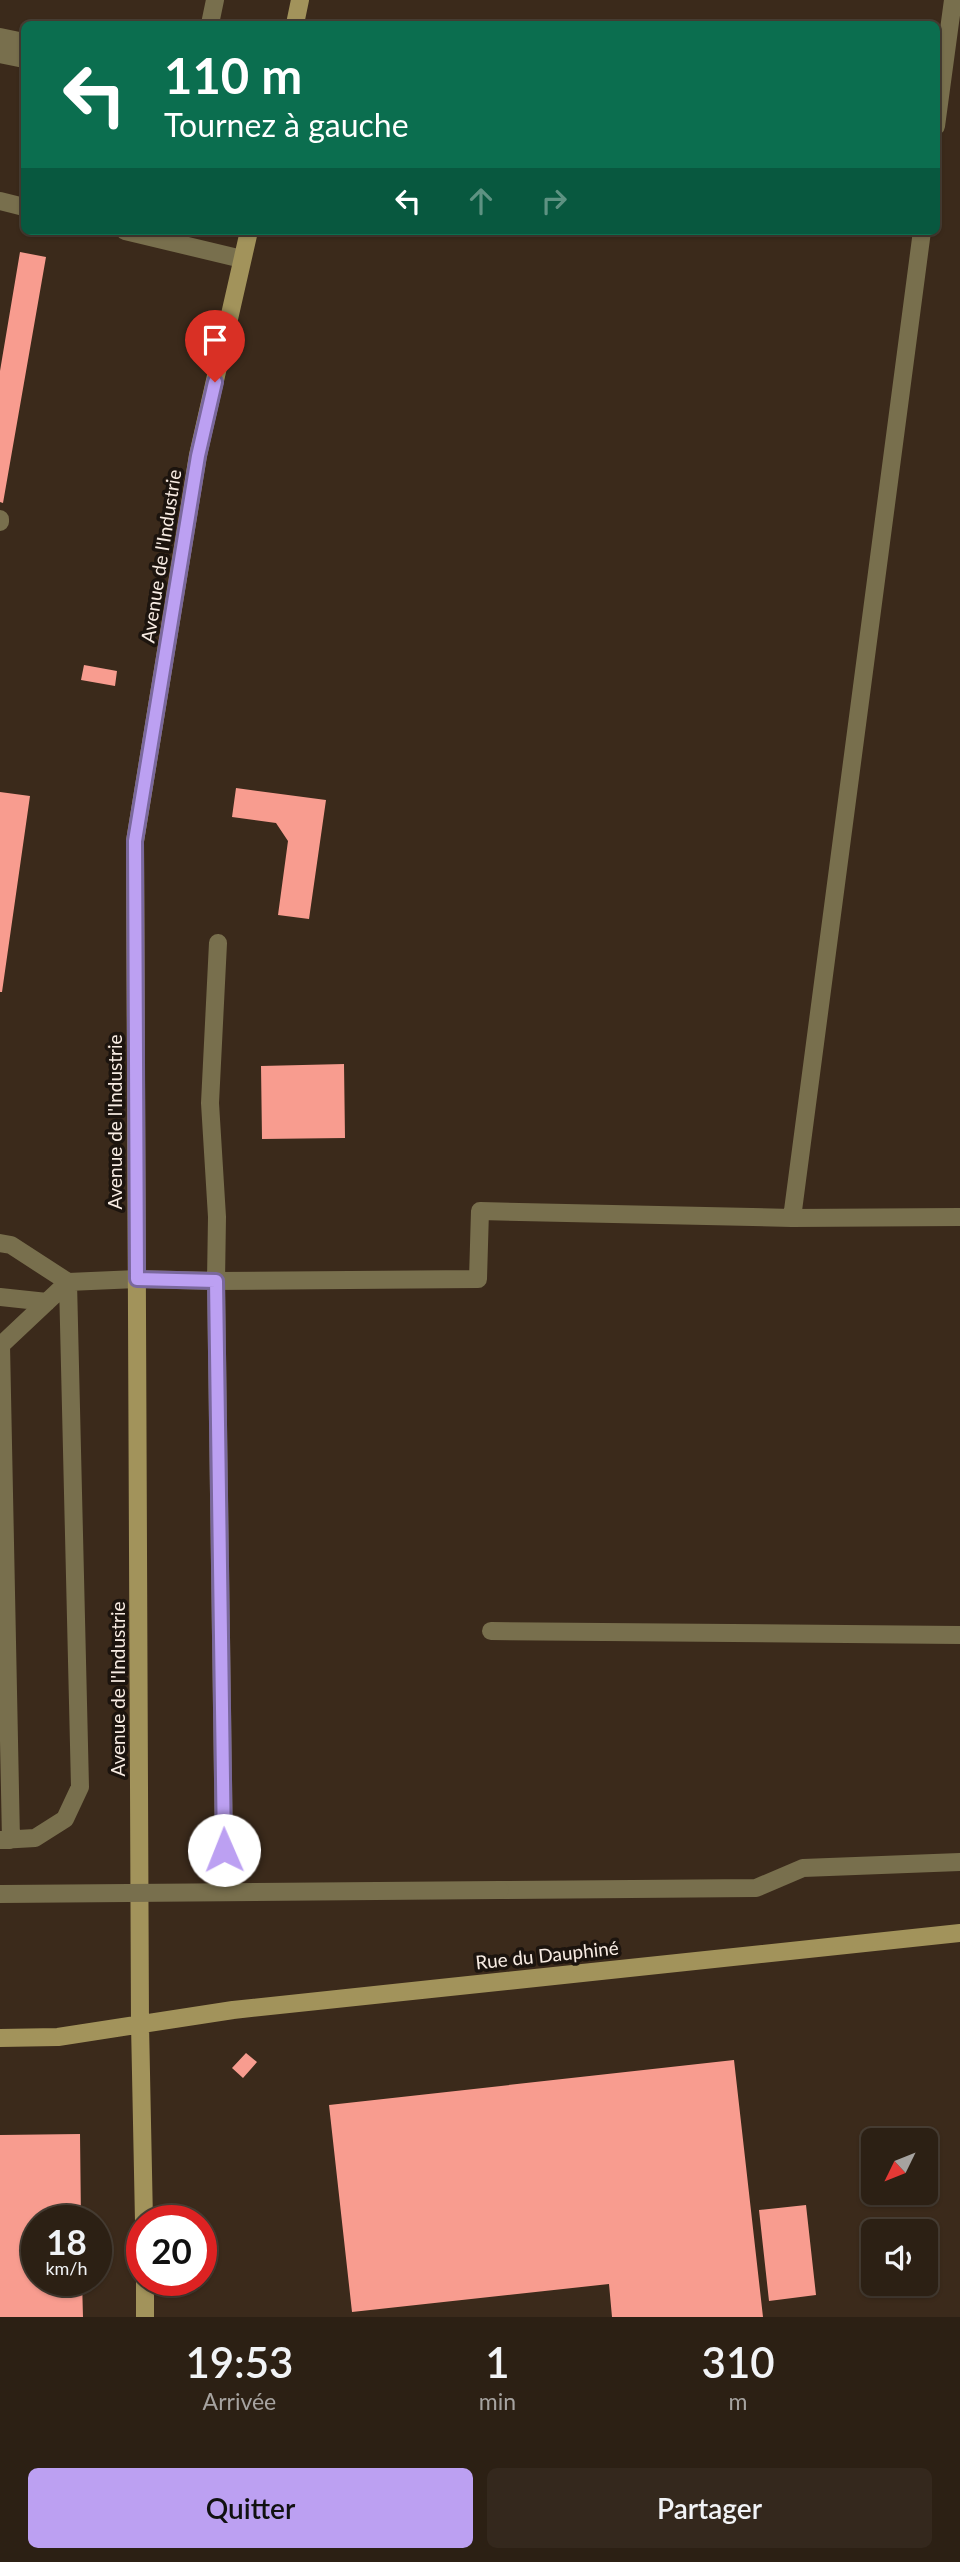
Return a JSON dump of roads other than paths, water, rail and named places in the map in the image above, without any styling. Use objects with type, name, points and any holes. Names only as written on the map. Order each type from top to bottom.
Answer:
[{"type":"street","points":[[296,21],[300,0]]},
{"type":"street","name":"Avenue de l'Industrie","points":[[144,2205],[140,2024],[135,841],[198,456],[247,235]]},
{"type":"street","name":"Rue du Dauphiné","points":[[0,2038],[58,2037],[233,2010],[960,1933]]},
{"type":"street","points":[[145,2296],[145,2317]]},
{"type":"lane","points":[[211,21],[215,0]]},
{"type":"lane","points":[[940,96],[953,0]]},
{"type":"lane","points":[[0,37],[21,41]]},
{"type":"lane","points":[[0,54],[21,58]]},
{"type":"lane","points":[[0,201],[21,206]]},
{"type":"lane","points":[[142,235],[242,259]]},
{"type":"lane","points":[[792,1218],[921,235]]},
{"type":"lane","points":[[218,943],[210,1103],[216,1217],[224,1850]]},
{"type":"lane","points":[[0,1244],[11,1245],[68,1282],[137,1279],[478,1279],[480,1211],[792,1218],[960,1217]]},
{"type":"lane","points":[[68,1282],[80,1787],[65,1819],[36,1838],[6,1840],[1,1345],[68,1282]]},
{"type":"lane","points":[[0,1297],[47,1302]]},
{"type":"lane","points":[[491,1631],[960,1635]]},
{"type":"lane","points":[[0,1894],[756,1888],[803,1868],[960,1862]]}]
